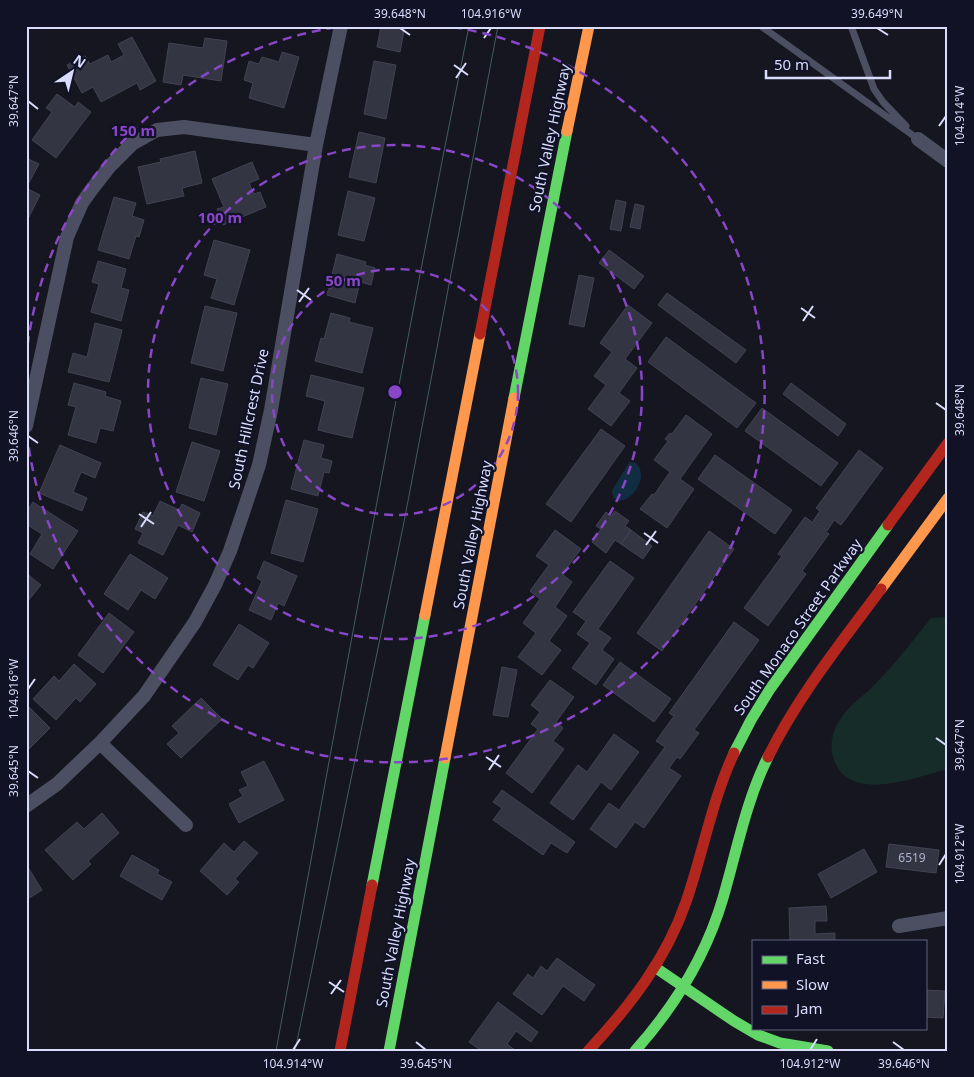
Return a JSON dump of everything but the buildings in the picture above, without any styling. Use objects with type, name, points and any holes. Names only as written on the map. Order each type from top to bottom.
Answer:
[{"type":"main road","name":"South Valley Highway","points":[[340,1051],[540,26]]},
{"type":"main road","name":"South Valley Highway","points":[[389,1051],[550,215],[589,26]]},
{"type":"main road","name":"South Monaco Street Parkway","points":[[588,1051],[623,1013],[656,968],[671,939],[682,914],[704,845],[719,788],[728,763],[747,727],[793,656],[948,442]]},
{"type":"main road","points":[[636,1051],[657,1026],[684,988],[713,927],[723,898],[750,799],[775,744],[818,674],[948,498]]},
{"type":"main road","points":[[656,968],[748,1030],[780,1043],[828,1051]]},
{"type":"street","name":"South Hillcrest Drive","points":[[26,806],[58,784],[144,696],[196,622],[230,551],[245,511],[271,410],[316,145],[341,26]]},
{"type":"street","points":[[26,426],[67,237],[82,203],[110,166],[132,144],[157,130],[184,127],[316,145]]},
{"type":"street","points":[[918,139],[948,161]]},
{"type":"street","points":[[100,743],[186,825]]},
{"type":"street","points":[[899,926],[948,918]]},
{"type":"lane","points":[[761,26],[918,139]]},
{"type":"lane","points":[[851,26],[874,89],[882,102],[918,139]]},
{"type":"green space","points":[[948,617],[948,769],[885,784],[869,784],[854,781],[842,773],[832,755],[833,734],[837,725],[844,714],[891,667],[931,618]]},
{"type":"water","points":[[630,462],[636,463],[641,471],[641,480],[632,495],[619,501],[614,498],[612,491]]},
{"type":"tram line","points":[[276,1051],[394,410],[469,26]]},
{"type":"tram line","points":[[295,1051],[404,522],[498,26]]},
{"type":"traffic: fast","points":[[514,398],[567,131]]},
{"type":"traffic: fast","points":[[734,753],[770,689],[888,525]]},
{"type":"traffic: fast","points":[[372,885],[425,615]]},
{"type":"traffic: fast","points":[[635,1051],[676,998],[708,940],[723,898],[742,826],[768,757]]},
{"type":"traffic: fast","points":[[389,1051],[445,758]]},
{"type":"traffic: fast","points":[[656,968],[758,1035],[780,1043],[828,1051]]},
{"type":"traffic: slow","points":[[567,131],[589,26]]},
{"type":"traffic: slow","points":[[425,615],[480,334]]},
{"type":"traffic: slow","points":[[445,758],[514,398]]},
{"type":"traffic: slow","points":[[881,589],[948,498]]},
{"type":"traffic: jam","points":[[480,334],[540,26]]},
{"type":"traffic: jam","points":[[888,525],[948,443]]},
{"type":"traffic: jam","points":[[768,757],[806,691],[881,589]]},
{"type":"traffic: jam","points":[[588,1051],[632,1000],[668,944],[686,902],[720,789],[734,753]]},
{"type":"traffic: jam","points":[[340,1051],[372,885]]}]
